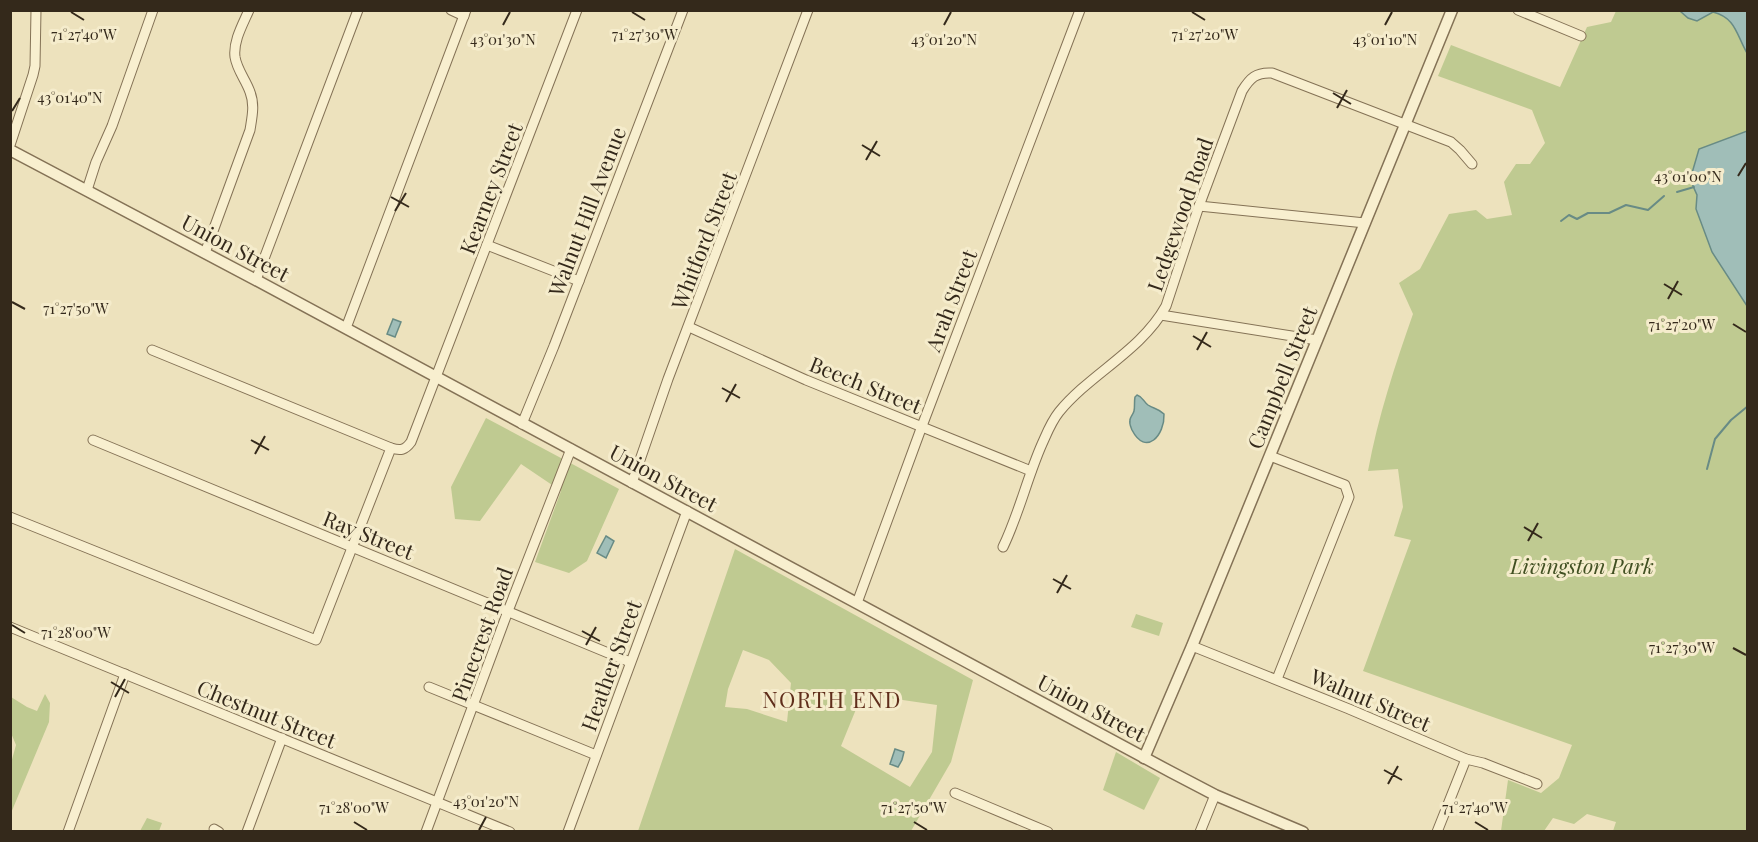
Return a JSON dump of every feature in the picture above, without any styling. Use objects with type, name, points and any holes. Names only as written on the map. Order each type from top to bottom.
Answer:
[{"type":"street","points":[[10,145],[35,66],[36,10]]},
{"type":"street","points":[[87,190],[153,10]]},
{"type":"street","points":[[205,253],[250,130],[254,111],[250,92],[240,73],[235,55],[236,42],[249,10]]},
{"type":"street","points":[[256,280],[358,10]]},
{"type":"street","points":[[346,328],[465,13],[451,10]]},
{"type":"street","name":"Kearney Street","points":[[391,448],[406,449],[411,442],[577,10]]},
{"type":"street","name":"Whitford Street","points":[[632,483],[668,379],[808,10]]},
{"type":"street","name":"Arah Street","points":[[857,603],[1080,10]]},
{"type":"street","name":"Campbell Street","points":[[1144,758],[1452,10]]},
{"type":"street","points":[[1518,10],[1581,36]]},
{"type":"street","name":"Walnut Hill Avenue","points":[[522,424],[579,281],[679,12]]},
{"type":"street","name":"Ledgewood Road","points":[[1003,547],[1012,529],[1048,429],[1078,392],[1124,355],[1161,315],[1171,297],[1199,206],[1242,91],[1253,76],[1272,73],[1406,125]]},
{"type":"street","points":[[1406,125],[1451,142],[1472,164]]},
{"type":"street","name":"Union Street","points":[[10,150],[346,328],[1144,758],[1215,795],[1303,831]]},
{"type":"street","points":[[1199,206],[1365,223]]},
{"type":"street","points":[[487,245],[579,281]]},
{"type":"street","points":[[1161,315],[1317,340]]},
{"type":"street","name":"Beech Street","points":[[689,327],[806,380],[1031,471]]},
{"type":"street","points":[[13,518],[316,640],[391,448],[152,350]]},
{"type":"street","name":"Ray Street","points":[[93,440],[630,662]]},
{"type":"street","name":"Pinecrest Road","points":[[426,831],[571,449]]},
{"type":"street","points":[[1270,456],[1345,485],[1349,497],[1277,679]]},
{"type":"street","name":"Heather Street","points":[[568,831],[687,511]]},
{"type":"street","name":"Chestnut Street","points":[[10,627],[510,831]]},
{"type":"street","name":"Walnut Street","points":[[1192,646],[1277,679],[1466,759],[1537,784]]},
{"type":"street","points":[[68,831],[125,674]]},
{"type":"street","points":[[429,687],[596,755]]},
{"type":"street","points":[[247,831],[282,738]]},
{"type":"street","points":[[1437,831],[1466,759]]},
{"type":"street","points":[[955,794],[1048,831]]},
{"type":"street","points":[[1200,831],[1215,795]]},
{"type":"green space","name":"Livingston Park","points":[[1616,11],[1747,11],[1747,831],[1613,831],[1616,822],[1587,814],[1574,824],[1553,818],[1544,831],[1501,831],[1508,780],[1541,793],[1559,778],[1572,745],[1363,671],[1411,540],[1394,536],[1403,507],[1398,469],[1368,471],[1388,391],[1413,314],[1399,283],[1420,269],[1449,214],[1476,210],[1487,219],[1512,215],[1504,182],[1516,164],[1530,164],[1545,143],[1532,110],[1438,76],[1451,45],[1560,87],[1587,27],[1611,22]]},
{"type":"green space","points":[[486,418],[619,489],[587,561],[569,573],[535,562],[561,491],[521,464],[480,521],[455,519],[451,487]]},
{"type":"green space","points":[[735,549],[973,680],[951,762],[911,831],[638,831]],"holes":[[[743,650],[769,660],[791,683],[787,722],[747,709],[725,707],[728,689]],[[861,697],[889,698],[937,705],[932,752],[910,787],[841,746]]]},
{"type":"green space","points":[[1136,614],[1163,623],[1159,636],[1131,627]]},
{"type":"green space","points":[[45,694],[50,703],[49,722],[11,813],[11,763],[16,745],[11,733],[11,697],[37,711]]},
{"type":"green space","points":[[1116,752],[1160,778],[1144,810],[1103,790]]},
{"type":"green space","points":[[147,818],[162,823],[159,831],[140,831]]},
{"type":"water","points":[[1680,11],[1747,11],[1747,53],[1735,28],[1726,18],[1713,12],[1697,21],[1688,18]]},
{"type":"water","points":[[1747,131],[1747,306],[1712,252],[1696,209],[1697,195],[1693,186],[1692,173],[1699,149]]},
{"type":"water","points":[[393,319],[401,322],[395,337],[387,334]]},
{"type":"water","points":[[1137,395],[1148,405],[1164,414],[1158,435],[1149,442],[1143,442],[1137,438],[1130,424]]},
{"type":"water","points":[[606,536],[614,541],[606,558],[597,553]]},
{"type":"water","points":[[895,749],[904,752],[898,767],[890,764]]},
{"type":"waterway","points":[[1677,192],[1694,187]]},
{"type":"waterway","points":[[1561,221],[1569,215],[1577,219],[1588,213],[1609,213],[1626,205],[1648,210],[1664,196]]},
{"type":"waterway","points":[[1707,469],[1715,439],[1731,420],[1748,406]]},
{"type":"district","name":"NORTH END","points":[[832,699]]}]
